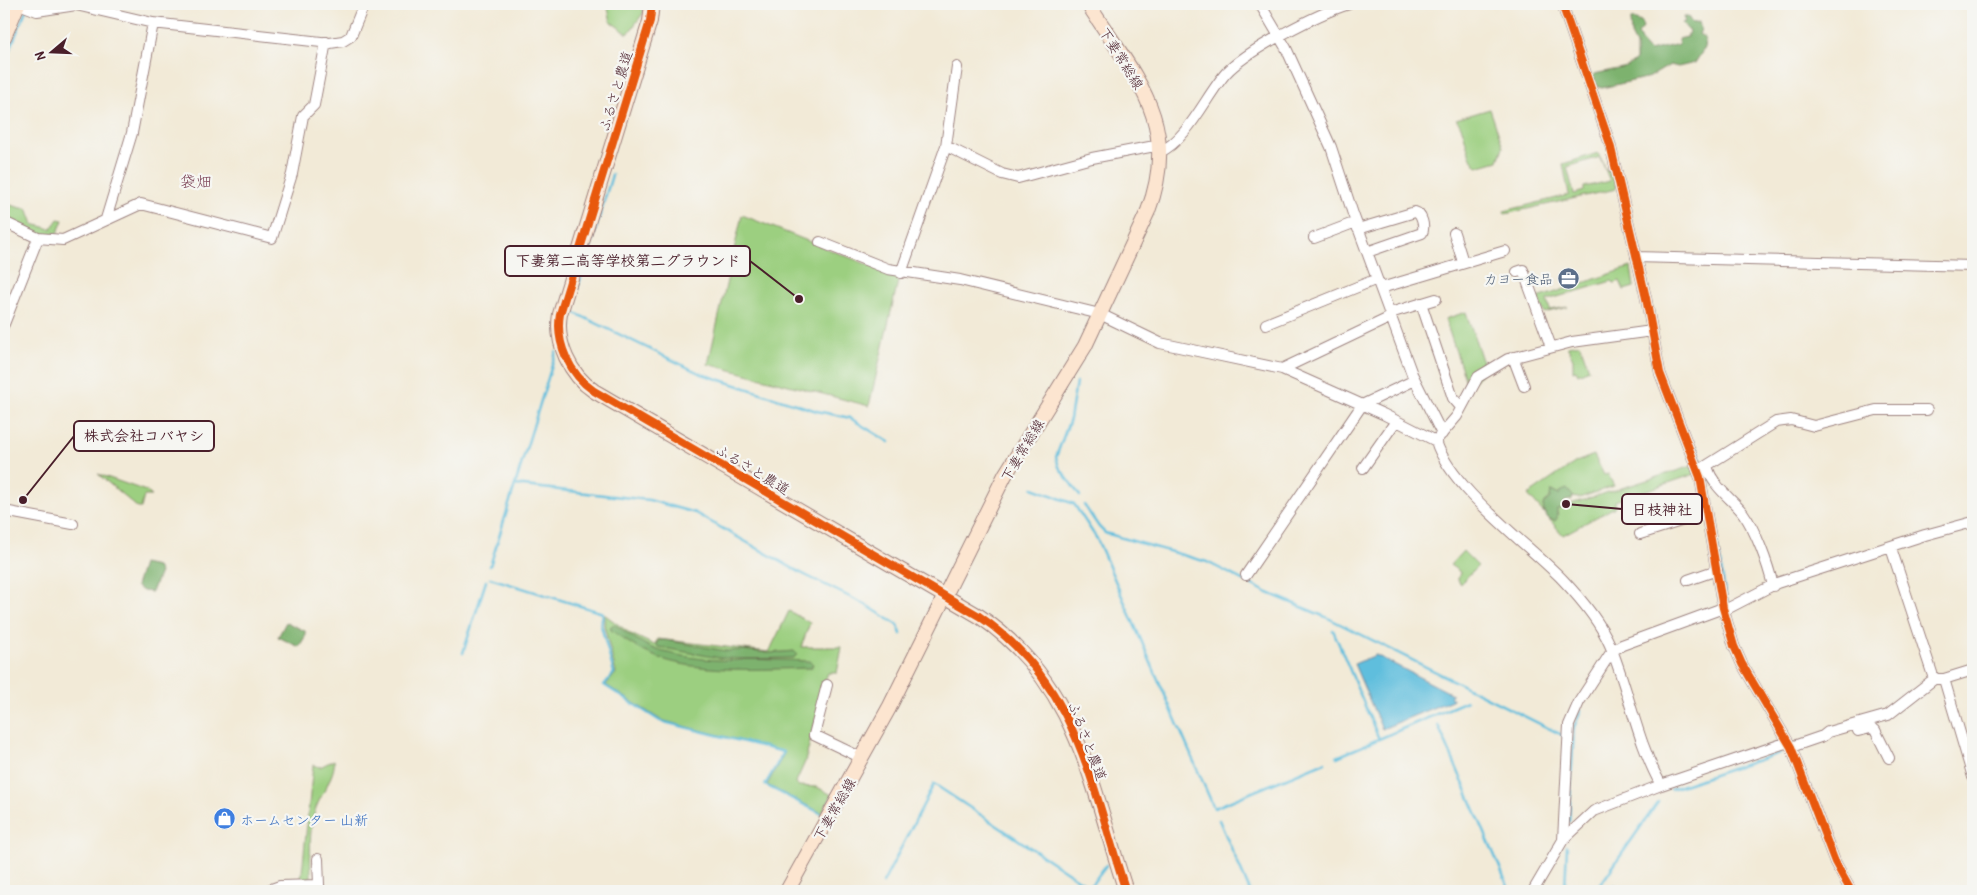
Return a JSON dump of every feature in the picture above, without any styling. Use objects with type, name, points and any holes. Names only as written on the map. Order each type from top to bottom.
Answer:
[{"type":"street","points":[[4,37],[22,5],[42,10],[76,5],[153,23],[326,42],[343,41],[351,36],[364,4]]},
{"type":"street","name":"ふるさと農道","points":[[652,4],[650,21],[560,314],[560,337],[570,364],[582,382],[594,391],[989,622],[1013,642],[1036,666],[1058,698],[1075,735],[1126,891]]},
{"type":"street","name":"下妻常総線","points":[[787,891],[862,758],[1014,460],[1060,390],[1100,314],[1151,204],[1159,176],[1160,148],[1158,126],[1148,100],[1088,4]]},
{"type":"street","points":[[1260,4],[1279,37],[1331,146],[1357,226],[1439,438],[1442,459],[1460,482],[1563,580],[1582,601],[1606,638],[1612,651],[1648,758],[1661,785]]},
{"type":"street","points":[[946,146],[1002,174],[1018,178],[1092,158],[1160,148],[1175,143],[1226,74],[1239,61],[1279,37],[1349,4]]},
{"type":"street","points":[[1562,4],[1606,129],[1636,257],[1656,357],[1664,384],[1703,469],[1713,483],[1746,518],[1768,565],[1773,586]]},
{"type":"street","points":[[106,219],[132,133],[153,23]]},
{"type":"street","points":[[4,222],[38,238],[62,240],[141,204],[272,238],[292,174],[304,116],[314,105],[326,42]]},
{"type":"street","points":[[901,273],[946,146],[957,67]]},
{"type":"street","points":[[1314,238],[1415,212],[1420,216],[1424,228],[1422,233],[1367,252]]},
{"type":"street","points":[[1454,233],[1463,262]]},
{"type":"street","points":[[4,324],[38,238]]},
{"type":"street","points":[[820,242],[901,273],[960,280],[1100,314],[1160,343],[1282,368],[1396,421],[1439,438]]},
{"type":"street","points":[[1266,324],[1379,283],[1437,273],[1450,266],[1505,251]]},
{"type":"street","points":[[1636,257],[1973,266]]},
{"type":"street","points":[[1517,272],[1523,270],[1551,347]]},
{"type":"street","points":[[1282,368],[1391,315],[1436,299]]},
{"type":"street","points":[[1421,303],[1452,398],[1460,406]]},
{"type":"street","points":[[1439,438],[1457,416],[1460,406],[1478,377],[1514,357],[1551,347],[1652,331]]},
{"type":"street","points":[[1514,357],[1524,386]]},
{"type":"street","points":[[1246,575],[1362,405],[1415,380]]},
{"type":"street","points":[[1703,469],[1776,422],[1791,420],[1814,426],[1876,410],[1926,410]]},
{"type":"street","points":[[1363,468],[1396,421]]},
{"type":"street","points":[[1703,469],[1706,513],[1723,610],[1742,664],[1790,744],[1835,862],[1851,891]]},
{"type":"street","points":[[4,511],[73,524]]},
{"type":"street","points":[[1641,534],[1706,513]]},
{"type":"street","points":[[1563,840],[1570,725],[1579,702],[1612,651],[1622,645],[1723,610],[1773,586],[1891,548],[1925,535],[1973,522]]},
{"type":"street","points":[[1891,548],[1973,777]]},
{"type":"street","points":[[1688,580],[1717,570]]},
{"type":"street","points":[[1533,891],[1563,840],[1594,811],[1661,785],[1888,715],[1939,679],[1973,670]]},
{"type":"street","points":[[827,685],[814,736],[862,758]]},
{"type":"street","points":[[1823,736],[1829,738],[1871,728],[1875,730],[1889,758]]},
{"type":"street","points":[[266,891],[280,886],[319,888],[318,859]]},
{"type":"street","points":[[9,891],[29,891]]},
{"type":"green space","points":[[607,4],[639,4],[644,12],[628,34],[611,22]]},
{"type":"green space","points":[[1683,17],[1688,17],[1692,23],[1699,22],[1701,30],[1699,34],[1705,38],[1704,49],[1695,63],[1678,67],[1670,65],[1650,77],[1602,88],[1595,86],[1591,79],[1594,74],[1627,67],[1636,60],[1636,45],[1631,35],[1630,21],[1633,19],[1641,22],[1643,28],[1638,34],[1642,43],[1649,51],[1679,44],[1678,39],[1687,37],[1689,31],[1682,23],[1685,22]]},
{"type":"green space","points":[[1490,109],[1503,147],[1498,161],[1477,167],[1470,155],[1460,123],[1456,119]]},
{"type":"green space","points":[[1598,153],[1600,157],[1567,167],[1574,194],[1584,191],[1584,187],[1610,181],[1601,159],[1606,170],[1613,172],[1616,189],[1505,214],[1504,211],[1569,195],[1563,164]]},
{"type":"green space","points":[[7,204],[27,208],[33,224],[51,229],[58,219],[63,220],[57,235],[40,234],[4,219],[4,208]]},
{"type":"green space","points":[[742,215],[899,277],[869,406],[708,364]]},
{"type":"green space","points":[[1631,267],[1634,287],[1624,290],[1620,281],[1614,283],[1612,281],[1547,300],[1550,310],[1568,307],[1544,313],[1538,298]]},
{"type":"green space","points":[[1466,312],[1485,369],[1468,388],[1445,319]]},
{"type":"green space","points":[[1580,344],[1589,369],[1578,374],[1576,370],[1573,371],[1573,359],[1567,346]]},
{"type":"green space","points":[[1594,455],[1604,475],[1608,474],[1614,486],[1579,498],[1572,497],[1564,491],[1560,492],[1559,495],[1551,491],[1550,498],[1543,504],[1544,512],[1547,516],[1558,515],[1556,511],[1558,508],[1692,466],[1695,474],[1615,501],[1615,507],[1563,535],[1528,495],[1576,462]]},
{"type":"green space","points":[[98,474],[146,491],[152,496],[144,496],[141,508],[138,508]]},
{"type":"green space","points":[[1567,489],[1573,496],[1572,500],[1565,501],[1563,508],[1557,509],[1557,519],[1555,521],[1549,519],[1544,512],[1543,504],[1550,498],[1551,491],[1559,495],[1560,492]]},
{"type":"green space","points":[[1463,551],[1478,566],[1460,584],[1458,579],[1460,572],[1450,565]]},
{"type":"green space","points":[[143,564],[157,567],[160,572],[152,592],[143,591],[136,586]]},
{"type":"green space","points":[[789,611],[810,623],[801,647],[842,647],[837,673],[828,673],[826,678],[805,762],[796,782],[798,786],[817,787],[832,795],[822,813],[767,785],[785,752],[661,720],[606,685],[616,673],[604,626],[604,614],[631,634],[654,645],[658,639],[769,652]]},
{"type":"green space","points":[[286,622],[305,631],[306,635],[299,647],[278,637]]},
{"type":"green space","points":[[614,624],[650,647],[683,656],[726,661],[746,659],[809,661],[813,664],[811,668],[752,669],[690,666],[671,662],[643,651],[611,630],[610,627]]},
{"type":"green space","points":[[660,640],[665,640],[726,651],[742,650],[769,653],[794,651],[797,654],[794,658],[719,658],[658,647],[656,643]]},
{"type":"green space","points":[[334,760],[333,771],[317,805],[311,827],[311,877],[308,882],[301,882],[313,765],[320,767]]},
{"type":"water","points":[[1376,655],[1452,694],[1450,697],[1454,699],[1382,729],[1354,664]]},
{"type":"waterway","points":[[4,64],[26,10]]},
{"type":"waterway","points":[[570,346],[570,314],[612,175]]},
{"type":"waterway","points":[[571,311],[699,373],[817,411],[850,418],[889,442]]},
{"type":"waterway","points":[[490,566],[556,352]]},
{"type":"waterway","points":[[1076,383],[1070,419],[1056,457],[1059,467],[1080,496]]},
{"type":"waterway","points":[[1696,447],[1703,466]]},
{"type":"waterway","points":[[1705,474],[1727,603]]},
{"type":"waterway","points":[[515,485],[649,500],[695,513],[801,573],[866,605],[898,625],[901,634]]},
{"type":"waterway","points":[[1033,488],[1074,504],[1097,539],[1214,808],[1325,762]]},
{"type":"waterway","points":[[1084,505],[1105,533],[1207,562],[1268,593],[1328,618],[1564,736]]},
{"type":"waterway","points":[[490,578],[603,613],[601,625],[614,673],[604,685],[660,721],[784,752],[765,785],[822,814]]},
{"type":"waterway","points":[[463,653],[486,581]]},
{"type":"waterway","points":[[1333,630],[1379,739]]},
{"type":"waterway","points":[[1337,757],[1467,701]]},
{"type":"waterway","points":[[1569,821],[1574,727],[1581,711]]},
{"type":"waterway","points":[[1438,725],[1510,891]]},
{"type":"waterway","points":[[1671,789],[1780,753]]},
{"type":"waterway","points":[[883,883],[934,784],[1090,887],[1106,865]]},
{"type":"waterway","points":[[1596,891],[1658,802]]},
{"type":"waterway","points":[[1219,820],[1250,891]]},
{"type":"waterway","points":[[1565,891],[1567,846]]},
{"type":"waterway","points":[[1614,885],[1627,891]]},
{"type":"cycle path","points":[[652,4],[650,21],[560,314],[559,325],[562,347],[571,367],[585,384],[594,391],[979,616],[1012,643],[1039,672],[1060,705],[1076,739],[1090,776],[1126,891]]},
{"type":"cycle path","points":[[1562,4],[1610,144],[1646,298],[1660,373],[1700,477],[1723,608],[1734,646],[1742,664],[1791,747],[1835,862],[1851,891]]},
{"type":"place","name":"カヨー食品","points":[[1569,278]]},
{"type":"place","name":"下妻第二高等学校第二グラウンド","points":[[799,299]]},
{"type":"place","name":"株式会社コバヤシ","points":[[23,500]]},
{"type":"place","name":"日枝神社","points":[[1566,504]]},
{"type":"place","name":"ホームセンター 山新","points":[[224,819]]},
{"type":"district","name":"袋畑","points":[[196,181]]}]
